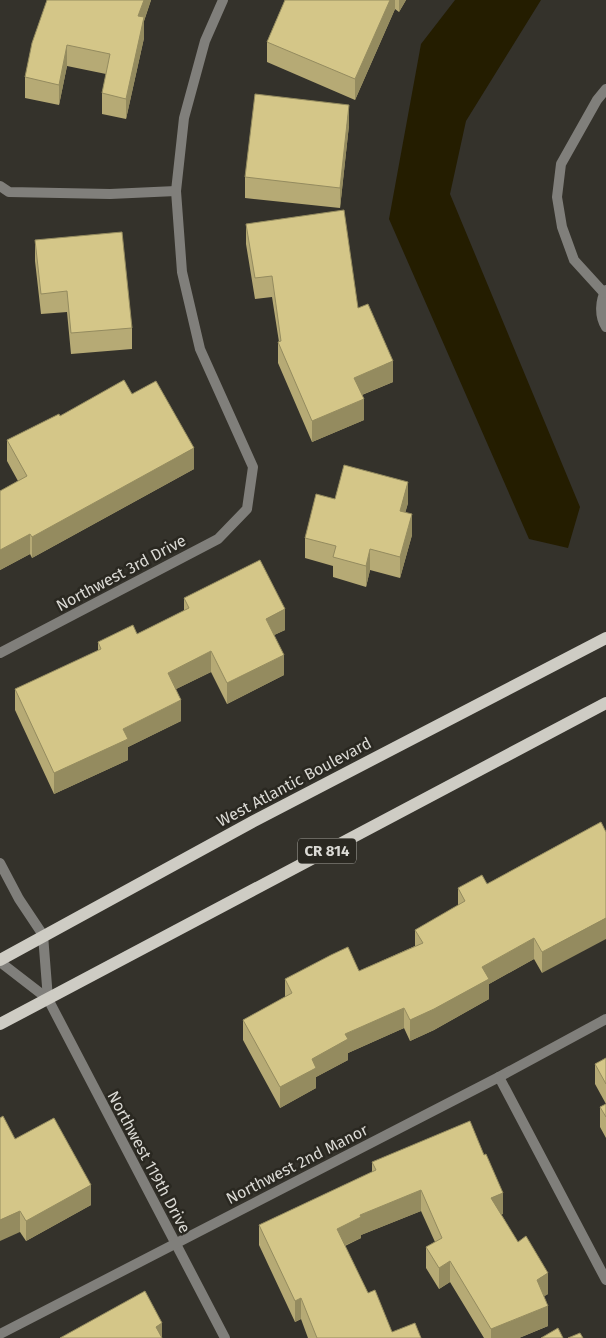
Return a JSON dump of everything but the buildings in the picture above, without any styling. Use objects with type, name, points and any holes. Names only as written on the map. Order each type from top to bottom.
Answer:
[{"type":"main road","name":"West Atlantic Boulevard","points":[[0,961],[43,935],[263,816],[606,638]]},
{"type":"main road","name":"CR 814","points":[[0,1024],[606,703]]},
{"type":"street","points":[[0,186],[9,192],[110,194],[176,191],[184,118],[205,41],[223,0]]},
{"type":"street","points":[[606,89],[597,100],[562,164],[557,197],[562,227],[574,260],[605,291],[601,308],[606,327]]},
{"type":"street","name":"Northwest 3rd Drive","points":[[0,652],[218,539],[248,509],[253,467],[200,349],[182,272],[176,191]]},
{"type":"street","name":"Northwest 119th Drive","points":[[0,863],[20,900],[43,935],[48,999],[225,1338]]},
{"type":"street","name":"Northwest 119th Drive","points":[[0,961],[48,999]]},
{"type":"street","name":"Northwest 2nd Manor","points":[[0,1334],[499,1077],[606,1019]]},
{"type":"street","points":[[499,1077],[606,1280]]},
{"type":"shaded area","points":[[455,0],[541,0],[466,121],[450,194],[580,507],[568,548],[529,539],[389,219],[421,44]]}]
